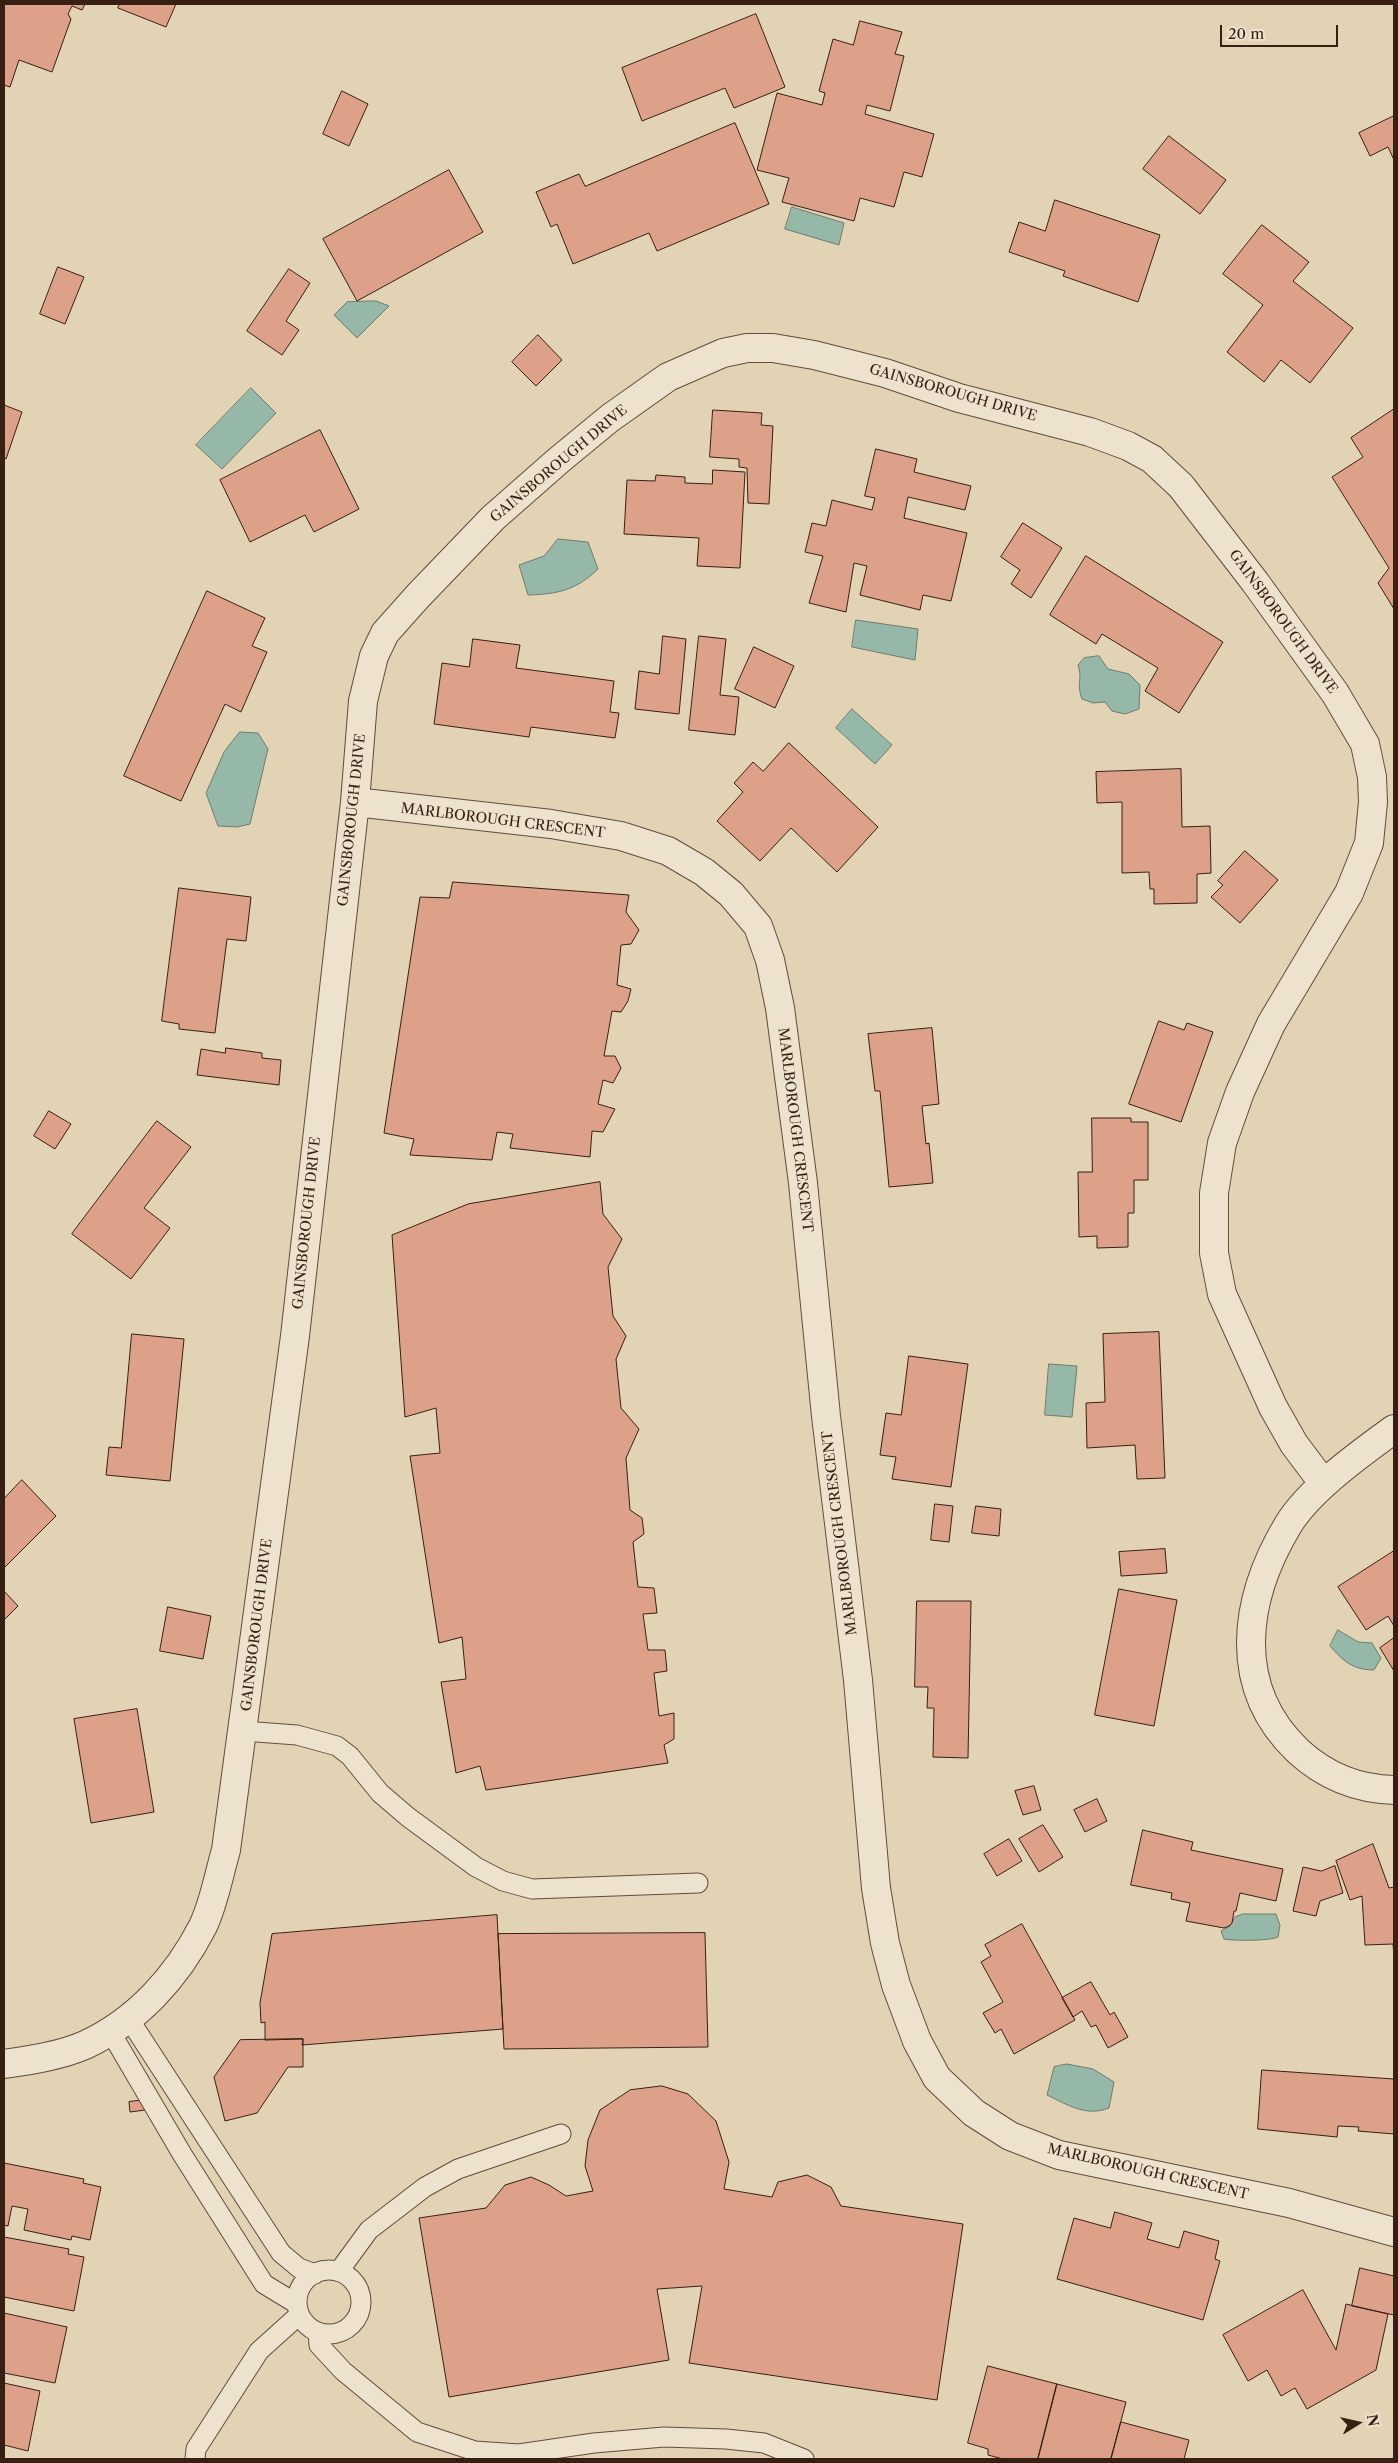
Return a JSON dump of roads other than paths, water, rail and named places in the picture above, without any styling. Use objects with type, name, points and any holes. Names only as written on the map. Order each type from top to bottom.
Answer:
[{"type":"street","name":"GAINSBOROUGH DRIVE","points":[[4,2064],[38,2058],[83,2046],[120,2025],[175,1972],[203,1924],[226,1850],[295,1336],[355,802],[364,701],[374,656],[385,633],[493,518],[610,418],[668,377],[723,353],[748,348],[773,348],[814,355],[885,373],[959,398],[1090,432],[1128,446],[1152,459],[1181,486],[1255,582],[1335,693],[1365,744],[1372,777],[1373,802],[1368,843],[1349,893],[1271,1024],[1240,1092],[1222,1143],[1214,1193],[1214,1253],[1222,1294],[1273,1407],[1294,1444],[1324,1484]]},
{"type":"street","name":"MARLBOROUGH CRESCENT","points":[[355,802],[551,824],[621,836],[668,851],[704,872],[732,894],[758,926],[770,960],[780,1008],[803,1183],[826,1416],[858,1680],[876,1888],[885,1943],[896,1985],[917,2041],[937,2078],[974,2113],[1010,2136],[1060,2155],[1289,2203],[1394,2232]]},
{"type":"street","points":[[1394,1429],[1324,1484],[1289,1524],[1269,1563],[1253,1613],[1251,1634],[1253,1674],[1264,1707],[1282,1735],[1306,1758],[1333,1776],[1357,1785],[1394,1790]]},
{"type":"lane","points":[[243,1731],[297,1735],[337,1746],[350,1756],[380,1793],[408,1816],[476,1867],[502,1881],[532,1889],[698,1883]]},
{"type":"lane","points":[[120,2025],[281,2253],[299,2268],[315,2274]]},
{"type":"lane","points":[[120,2025],[182,2154],[264,2284],[298,2309],[306,2323],[318,2332],[336,2333],[346,2329],[354,2322],[359,2312],[360,2292],[355,2283],[339,2271],[329,2270],[315,2274],[303,2283],[298,2309],[259,2351],[196,2449],[195,2459]]},
{"type":"lane","points":[[339,2271],[370,2230],[425,2187],[458,2169],[561,2134]]},
{"type":"lane","points":[[318,2332],[320,2345],[343,2371],[417,2432],[475,2451],[519,2454],[594,2443],[664,2438],[717,2438],[764,2443],[804,2459]]}]
